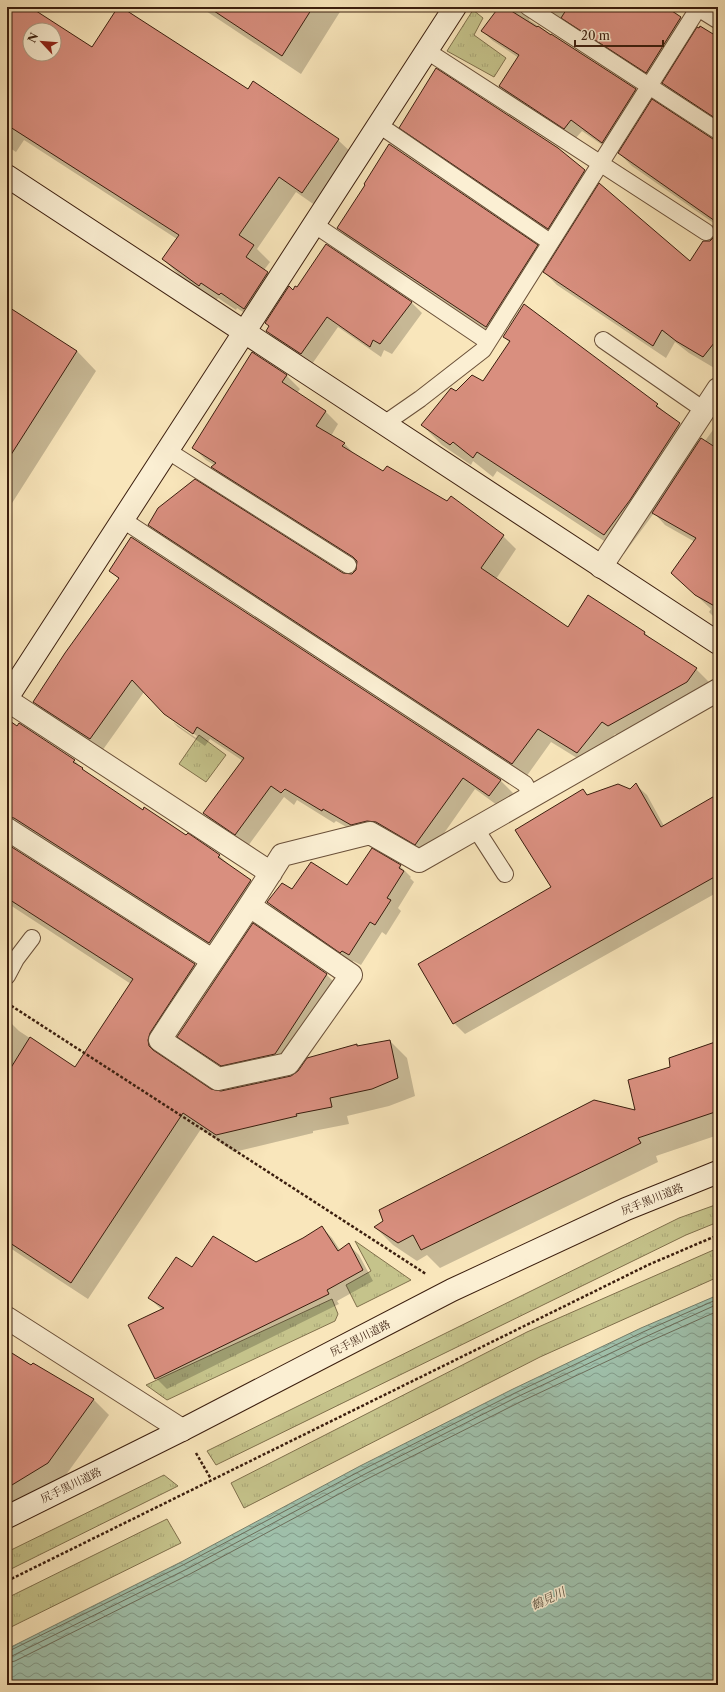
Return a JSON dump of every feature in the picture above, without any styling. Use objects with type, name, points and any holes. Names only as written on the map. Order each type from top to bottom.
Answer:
[{"type":"street","points":[[271,873],[7,699],[455,7]]},
{"type":"street","points":[[701,7],[718,17]]},
{"type":"street","points":[[7,176],[718,643]]},
{"type":"street","points":[[601,567],[718,389]]},
{"type":"street","points":[[250,906],[351,975],[288,1064],[218,1079],[160,1040],[212,960],[250,906],[282,855],[370,833],[419,861],[718,690]]},
{"type":"street","points":[[7,829],[212,960]]},
{"type":"street","name":"尻手黒川道路","points":[[7,1517],[182,1430],[452,1290],[626,1209],[718,1172]]},
{"type":"street","points":[[7,1318],[182,1430]]},
{"type":"lane","points":[[528,7],[718,131]]},
{"type":"lane","points":[[384,424],[420,399],[483,350],[487,341],[600,163],[701,7]]},
{"type":"lane","points":[[427,51],[706,232]]},
{"type":"lane","points":[[379,124],[550,242]]},
{"type":"lane","points":[[315,225],[487,341]]},
{"type":"lane","points":[[603,340],[704,410]]},
{"type":"lane","points":[[168,451],[348,565]]},
{"type":"lane","points":[[123,520],[525,784],[532,797]]},
{"type":"lane","points":[[476,829],[505,874]]},
{"type":"lane","points":[[7,976],[12,956],[32,938]]},
{"type":"path","points":[[7,1003],[452,1290]]},
{"type":"path","points":[[7,1581],[211,1479],[648,1265],[718,1235]]},
{"type":"path","points":[[182,1430],[211,1479]]},
{"type":"green space","points":[[473,10],[483,18],[474,35],[506,58],[494,77],[447,51]]},
{"type":"green space","points":[[199,735],[226,755],[206,782],[179,764]]},
{"type":"green space","points":[[718,1204],[718,1222],[686,1235],[216,1465],[207,1451],[679,1218]]},
{"type":"green space","points":[[355,1241],[411,1280],[357,1307],[346,1285],[371,1271]]},
{"type":"green space","points":[[718,1248],[718,1277],[540,1357],[244,1508],[231,1483],[527,1332]]},
{"type":"green space","points":[[332,1299],[338,1314],[335,1321],[167,1400],[146,1385]]},
{"type":"green space","points":[[164,1475],[178,1486],[7,1571],[7,1552]]},
{"type":"green space","points":[[167,1519],[181,1543],[7,1629],[7,1598]]},
{"type":"water","name":"鶴見川","points":[[718,1295],[718,1685],[7,1685],[7,1649],[183,1561],[360,1466],[513,1389],[641,1328]]},
{"type":"building","points":[[7,7],[30,7],[53,22],[22,22],[22,62],[62,62],[62,28],[92,47],[118,7],[121,7],[248,89],[253,81],[339,139],[302,193],[279,177],[239,235],[254,245],[246,257],[268,272],[244,309],[221,293],[219,295],[201,283],[199,286],[162,259],[179,235],[7,125]]},
{"type":"building","points":[[208,7],[313,7],[282,56]]},
{"type":"building","points":[[499,7],[505,7],[537,27],[538,26],[636,89],[602,143],[571,120],[564,129],[499,86],[519,55],[481,31]]},
{"type":"building","points":[[568,7],[666,7],[681,17],[646,73],[561,18]]},
{"type":"building","points":[[700,26],[718,37],[718,120],[662,83],[697,27],[699,28]]},
{"type":"building","points":[[436,68],[558,148],[585,170],[548,229],[399,128]]},
{"type":"building","points":[[652,99],[713,139],[718,140],[718,338],[703,357],[676,341],[662,330],[653,346],[543,272],[599,183],[690,261],[703,241],[710,241],[714,237],[715,232],[713,226],[715,221],[618,153]]},
{"type":"building","points":[[389,144],[538,245],[486,327],[337,228]]},
{"type":"building","points":[[326,244],[412,302],[380,344],[373,340],[370,347],[327,317],[301,354],[266,331],[269,326],[265,323],[289,286],[293,290],[295,286],[297,287]]},
{"type":"building","points":[[524,304],[658,404],[656,406],[680,423],[630,500],[604,535],[477,452],[473,458],[453,442],[450,445],[421,425],[451,388],[456,391],[472,375],[483,381],[510,341],[503,337]]},
{"type":"building","points":[[7,306],[77,351],[7,461]]},
{"type":"building","points":[[252,352],[287,375],[282,382],[326,411],[316,426],[345,443],[342,446],[383,471],[387,466],[447,501],[451,496],[504,535],[481,568],[568,627],[588,595],[645,632],[644,634],[697,668],[687,682],[608,726],[602,722],[577,753],[538,729],[512,764],[148,525],[158,508],[195,479],[343,573],[352,574],[356,570],[357,561],[353,557],[211,467],[216,463],[192,448]]},
{"type":"building","points":[[701,438],[718,449],[718,608],[695,595],[671,573],[696,538],[652,513]]},
{"type":"building","points":[[131,537],[501,780],[489,796],[463,778],[415,845],[376,822],[367,821],[351,825],[323,809],[322,811],[285,789],[281,793],[271,786],[235,835],[203,813],[244,758],[197,727],[193,734],[164,714],[132,680],[90,739],[33,702],[65,653],[119,578],[109,571]]},
{"type":"building","points":[[7,719],[17,726],[19,723],[75,760],[73,762],[83,768],[82,769],[143,810],[144,807],[186,835],[188,833],[220,855],[218,857],[251,880],[209,943],[14,818],[7,817]]},
{"type":"building","points":[[636,783],[661,827],[718,794],[718,875],[453,1024],[418,964],[551,887],[515,830],[583,789],[587,795],[618,784],[630,789]]},
{"type":"building","points":[[7,844],[195,964],[150,1033],[148,1040],[149,1046],[153,1050],[211,1089],[221,1091],[291,1076],[298,1071],[307,1058],[357,1044],[357,1046],[390,1040],[398,1078],[372,1089],[330,1098],[332,1107],[296,1114],[297,1116],[216,1135],[183,1113],[71,1283],[7,1241],[7,1074],[30,1037],[75,1067],[133,979],[7,898]]},
{"type":"building","points":[[372,848],[401,865],[399,868],[404,871],[387,898],[391,900],[375,925],[370,922],[349,955],[342,951],[340,953],[267,902],[282,883],[292,889],[311,862],[347,885]]},
{"type":"building","points":[[253,923],[327,974],[275,1054],[221,1066],[177,1037]]},
{"type":"building","points":[[718,1041],[718,1111],[638,1138],[641,1143],[421,1250],[413,1235],[398,1243],[374,1227],[383,1221],[379,1210],[594,1100],[635,1110],[628,1080],[670,1067],[669,1058]]},
{"type":"building","points":[[322,1226],[338,1251],[349,1243],[363,1270],[327,1290],[329,1294],[155,1379],[128,1325],[164,1308],[148,1298],[176,1257],[192,1267],[213,1236],[256,1262],[303,1238]]},
{"type":"building","points":[[7,1350],[31,1365],[33,1363],[94,1399],[48,1463],[7,1488]]}]
